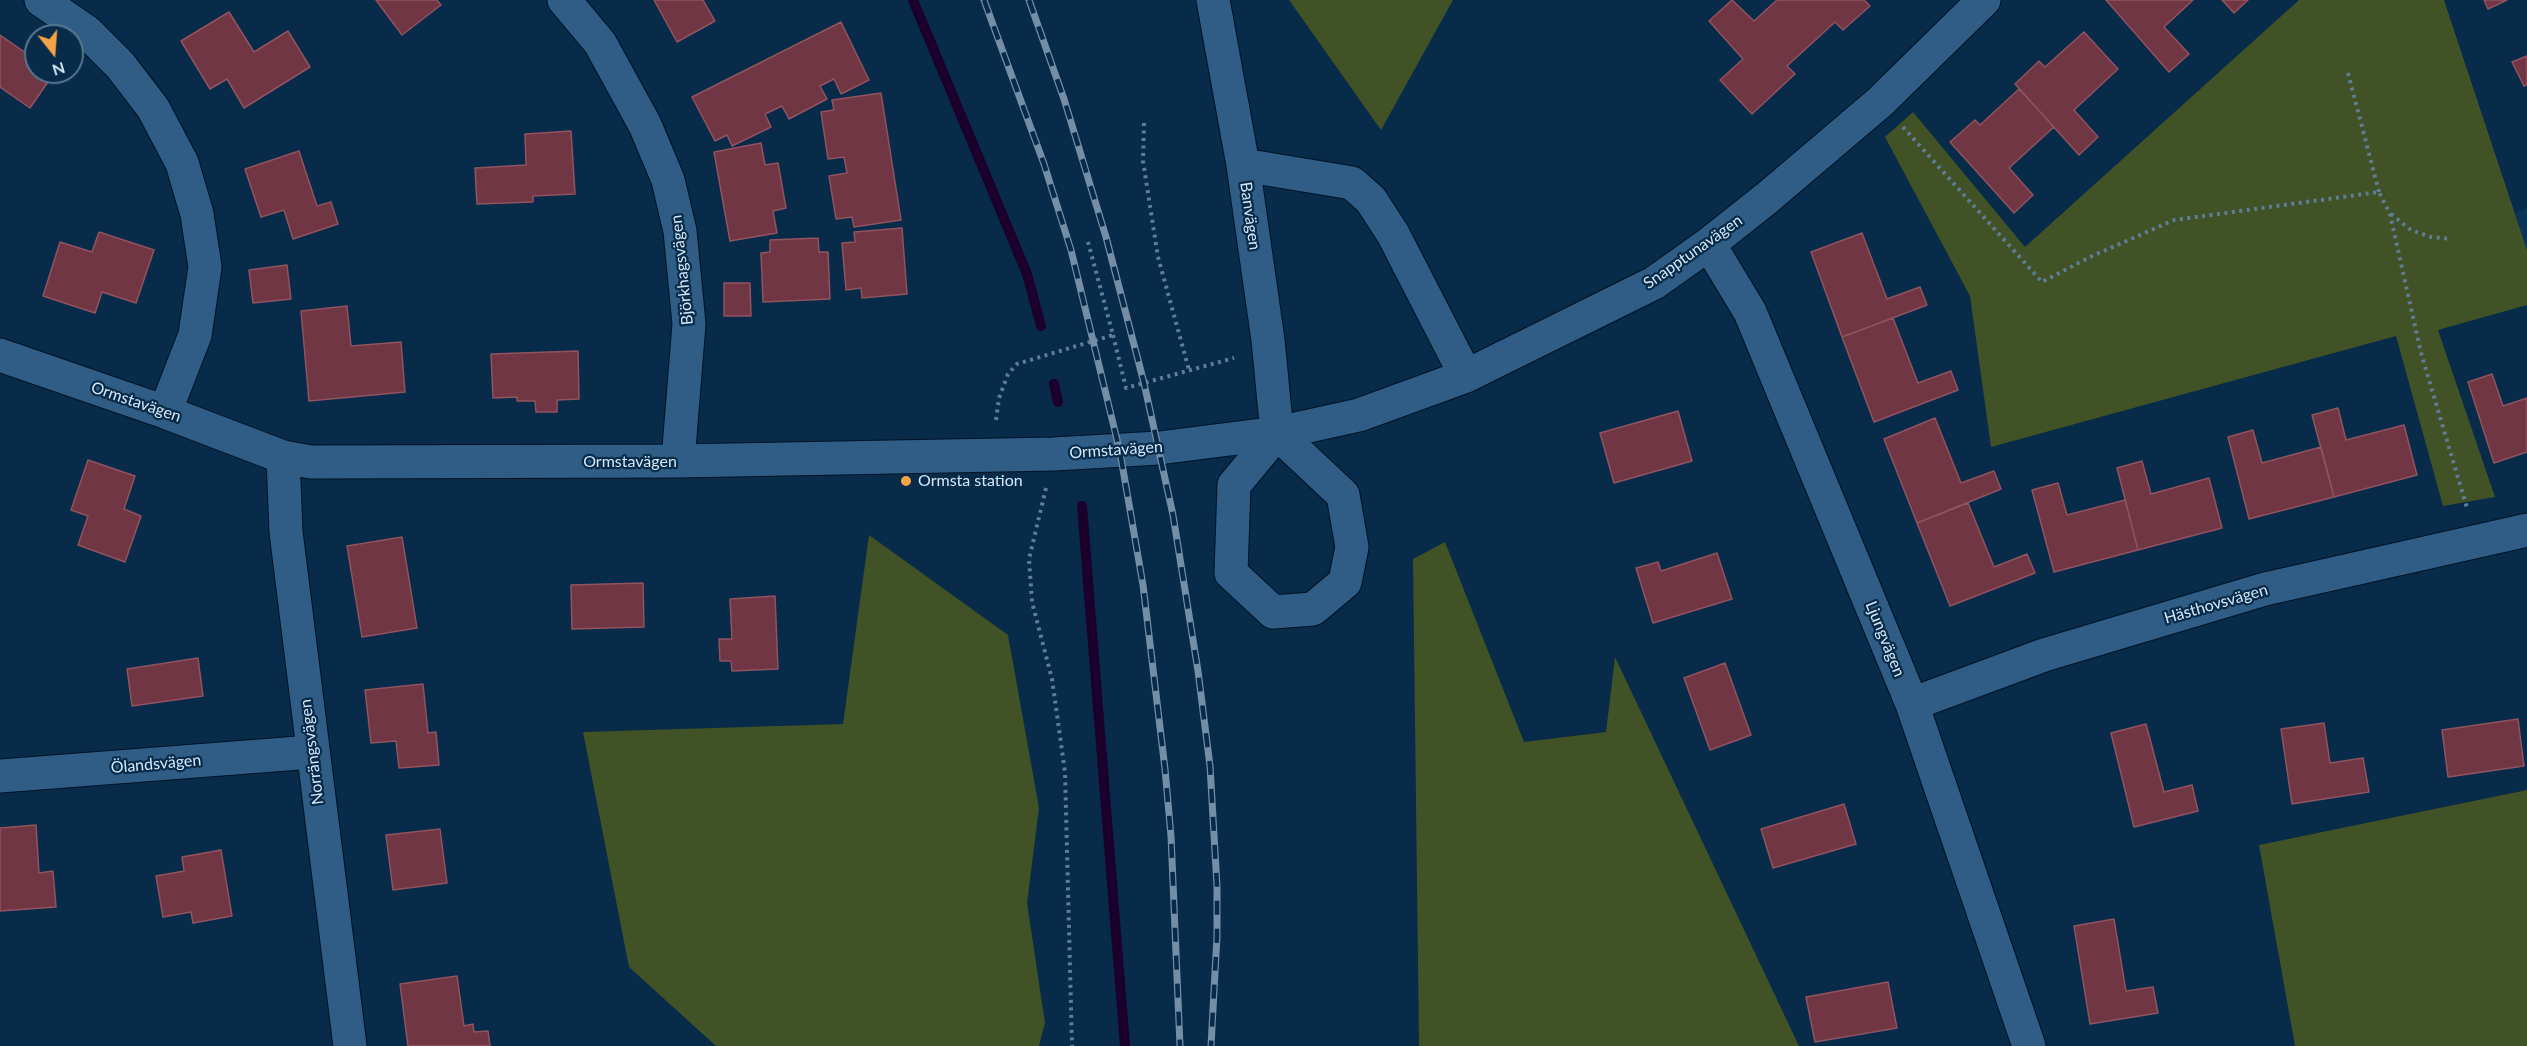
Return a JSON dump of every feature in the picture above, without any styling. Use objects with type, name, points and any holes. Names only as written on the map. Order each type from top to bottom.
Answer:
[{"type":"street","points":[[41,0],[87,32],[120,65],[153,108],[182,163],[197,214],[205,267],[195,335],[165,412]]},
{"type":"street","name":"Björkhagsvägen","points":[[564,0],[600,43],[645,125],[669,180],[680,231],[689,324],[678,462]]},
{"type":"street","name":"Banvägen","points":[[1213,0],[1242,165],[1269,348],[1277,433]]},
{"type":"street","name":"Snapptunavägen","points":[[1277,433],[1359,415],[1466,376],[1654,283],[1709,244],[1880,102],[1984,0]]},
{"type":"street","points":[[1242,165],[1352,183],[1371,200],[1394,234],[1466,376]]},
{"type":"street","name":"Ljungvägen","points":[[1709,244],[1750,312],[1912,704],[2030,1046]]},
{"type":"street","name":"Ormstavägen","points":[[0,355],[165,412],[283,457],[311,462],[678,462],[991,453],[1054,454],[1149,449],[1277,433]]},
{"type":"street","points":[[1277,433],[1343,495],[1352,546],[1345,582],[1313,609],[1273,612],[1231,573],[1233,485],[1277,433]]},
{"type":"street","name":"Norrängsvägen","points":[[283,457],[286,532],[350,1046]]},
{"type":"street","name":"Hästhovsvägen","points":[[1912,704],[2044,655],[2265,589],[2527,530]]},
{"type":"street","name":"Ölandsvägen","points":[[0,776],[312,752]]},
{"type":"path","points":[[2348,72],[2379,192],[2390,214],[2421,353],[2477,541]]},
{"type":"path","points":[[1880,102],[2042,282],[2090,257],[2174,220],[2379,192]]},
{"type":"path","points":[[1144,123],[1143,160],[1158,257],[1189,370]]},
{"type":"path","points":[[2390,214],[2411,230],[2431,237],[2451,239]]},
{"type":"path","points":[[1088,242],[1126,388],[1269,348]]},
{"type":"path","points":[[991,453],[999,398],[1008,374],[1017,364],[1113,335]]},
{"type":"path","points":[[1054,454],[1029,559],[1032,602],[1052,679],[1065,772],[1072,1046]]},
{"type":"shaded area","points":[[2527,208],[2527,250],[2515,212]]},
{"type":"green space","points":[[1289,0],[1453,0],[1381,130]]},
{"type":"green space","points":[[2299,0],[2444,0],[2527,250],[2527,305],[2438,330],[2495,497],[2443,506],[2396,336],[1991,447],[1970,296],[1885,137],[1913,112],[2025,247]]},
{"type":"green space","points":[[869,535],[1008,635],[1039,808],[1027,903],[1045,1023],[1039,1046],[716,1046],[629,967],[583,732],[843,724]]},
{"type":"green space","points":[[1445,542],[1524,742],[1606,732],[1615,657],[1799,1046],[1419,1046],[1413,559]]},
{"type":"green space","points":[[2527,790],[2527,1046],[2295,1046],[2259,845]]},
{"type":"building","points":[[376,0],[437,0],[441,5],[402,35]]},
{"type":"building","points":[[654,0],[703,0],[715,21],[677,42]]},
{"type":"building","points":[[1732,0],[1754,21],[1777,0],[1864,0],[1870,6],[1843,30],[1835,22],[1787,66],[1795,74],[1752,114],[1720,80],[1743,59],[1709,21]]},
{"type":"building","points":[[2106,0],[2193,0],[2164,27],[2189,54],[2169,72]]},
{"type":"building","points":[[2222,0],[2248,0],[2234,13]]},
{"type":"building","points":[[2484,0],[2507,0],[2488,9]]},
{"type":"building","points":[[229,12],[254,52],[288,31],[310,67],[244,108],[227,79],[210,89],[181,41]]},
{"type":"building","points":[[841,22],[869,80],[841,94],[834,79],[820,86],[827,99],[789,119],[782,106],[765,114],[771,127],[732,146],[727,135],[715,141],[692,97]]},
{"type":"building","points":[[2084,32],[2118,69],[2074,110],[2098,137],[2079,155],[2015,84],[2039,61],[2045,67]]},
{"type":"building","points":[[0,35],[24,52],[24,84],[46,84],[30,108],[0,87]]},
{"type":"building","points":[[2527,56],[2527,85],[2524,86],[2512,62]]},
{"type":"building","points":[[2019,89],[2054,127],[2009,168],[2033,195],[2014,213],[1950,142],[1975,120],[1980,125]]},
{"type":"building","points":[[881,93],[901,220],[854,227],[852,217],[836,219],[829,176],[847,173],[844,157],[828,159],[821,112],[834,110],[832,100]]},
{"type":"building","points":[[571,131],[575,194],[533,196],[533,202],[477,204],[475,168],[526,165],[525,134]]},
{"type":"building","points":[[761,143],[765,165],[778,163],[786,208],[773,211],[777,233],[730,241],[714,152]]},
{"type":"building","points":[[299,151],[317,206],[331,202],[338,224],[293,239],[284,210],[261,217],[245,169]]},
{"type":"building","points":[[902,228],[907,294],[862,298],[861,288],[846,290],[842,243],[855,242],[854,232]]},
{"type":"building","points":[[99,232],[154,250],[136,303],[102,292],[95,313],[43,296],[60,242],[92,252]]},
{"type":"building","points":[[1862,233],[1887,299],[1920,287],[1927,305],[1842,337],[1811,252]]},
{"type":"building","points":[[818,238],[819,252],[828,252],[830,299],[763,302],[761,253],[770,252],[770,240]]},
{"type":"building","points":[[287,265],[291,299],[253,303],[249,270]]},
{"type":"building","points":[[724,283],[750,283],[751,316],[724,316]]},
{"type":"building","points":[[347,306],[351,346],[401,342],[405,392],[309,401],[301,311]]},
{"type":"building","points":[[1893,318],[1918,383],[1951,371],[1958,390],[1874,422],[1842,337]]},
{"type":"building","points":[[578,351],[579,399],[557,400],[557,412],[536,412],[535,401],[517,401],[517,397],[493,398],[491,354]]},
{"type":"building","points":[[2492,374],[2503,406],[2527,398],[2527,452],[2494,463],[2468,382]]},
{"type":"building","points":[[2338,408],[2346,440],[2404,425],[2417,475],[2334,497],[2312,415]]},
{"type":"building","points":[[1678,411],[1692,461],[1614,483],[1600,433]]},
{"type":"building","points":[[1935,418],[1961,483],[1994,471],[2001,489],[1917,523],[1884,439]]},
{"type":"building","points":[[2253,430],[2262,463],[2321,447],[2334,497],[2249,519],[2228,437]]},
{"type":"building","points":[[88,460],[135,476],[124,509],[141,516],[125,562],[78,545],[88,516],[71,510]]},
{"type":"building","points":[[2142,461],[2151,494],[2209,478],[2222,528],[2138,550],[2117,468]]},
{"type":"building","points":[[2058,483],[2067,515],[2125,500],[2138,550],[2054,572],[2032,490]]},
{"type":"building","points":[[1968,503],[1994,567],[2027,554],[2035,573],[1950,606],[1917,523]]},
{"type":"building","points":[[402,537],[417,628],[362,637],[347,546]]},
{"type":"building","points":[[1717,553],[1732,599],[1653,623],[1636,568],[1658,562],[1661,571]]},
{"type":"building","points":[[643,583],[644,627],[572,629],[571,585]]},
{"type":"building","points":[[775,596],[778,669],[732,671],[731,661],[720,661],[719,639],[732,639],[730,599]]},
{"type":"building","points":[[198,658],[203,696],[132,706],[127,669]]},
{"type":"building","points":[[1725,663],[1751,735],[1710,750],[1684,678]]},
{"type":"building","points":[[423,684],[428,733],[436,732],[439,765],[399,768],[396,741],[371,743],[365,690]]},
{"type":"building","points":[[2518,719],[2524,766],[2448,777],[2442,730]]},
{"type":"building","points":[[2324,723],[2330,763],[2363,758],[2369,792],[2292,804],[2281,729]]},
{"type":"building","points":[[2146,724],[2164,792],[2192,785],[2198,811],[2134,827],[2111,733]]},
{"type":"building","points":[[1844,804],[1856,844],[1773,868],[1761,829]]},
{"type":"building","points":[[36,825],[39,873],[53,871],[56,907],[0,911],[0,828]]},
{"type":"building","points":[[440,829],[447,883],[393,890],[386,835]]},
{"type":"building","points":[[221,850],[232,916],[193,923],[191,912],[163,917],[156,876],[184,871],[182,857]]},
{"type":"building","points":[[2114,919],[2126,991],[2153,987],[2158,1013],[2090,1024],[2074,926]]},
{"type":"building","points":[[457,976],[464,1026],[473,1024],[474,1032],[488,1031],[490,1046],[408,1046],[400,984]]},
{"type":"building","points":[[1888,982],[1897,1028],[1815,1042],[1806,997]]},
{"type":"waterway","points":[[913,0],[1027,274],[1041,326]]},
{"type":"waterway","points":[[1054,384],[1058,402]]},
{"type":"waterway","points":[[1082,506],[1125,1046]]},
{"type":"railway","points":[[984,0],[1044,164],[1071,250],[1120,452],[1143,585],[1165,769],[1171,836],[1180,1046]]},
{"type":"railway","points":[[1029,0],[1064,99],[1106,237],[1144,383],[1173,515],[1198,671],[1210,766],[1217,886],[1217,936],[1211,1046]]},
{"type":"place","name":"Ormsta station","points":[[906,481]]}]
